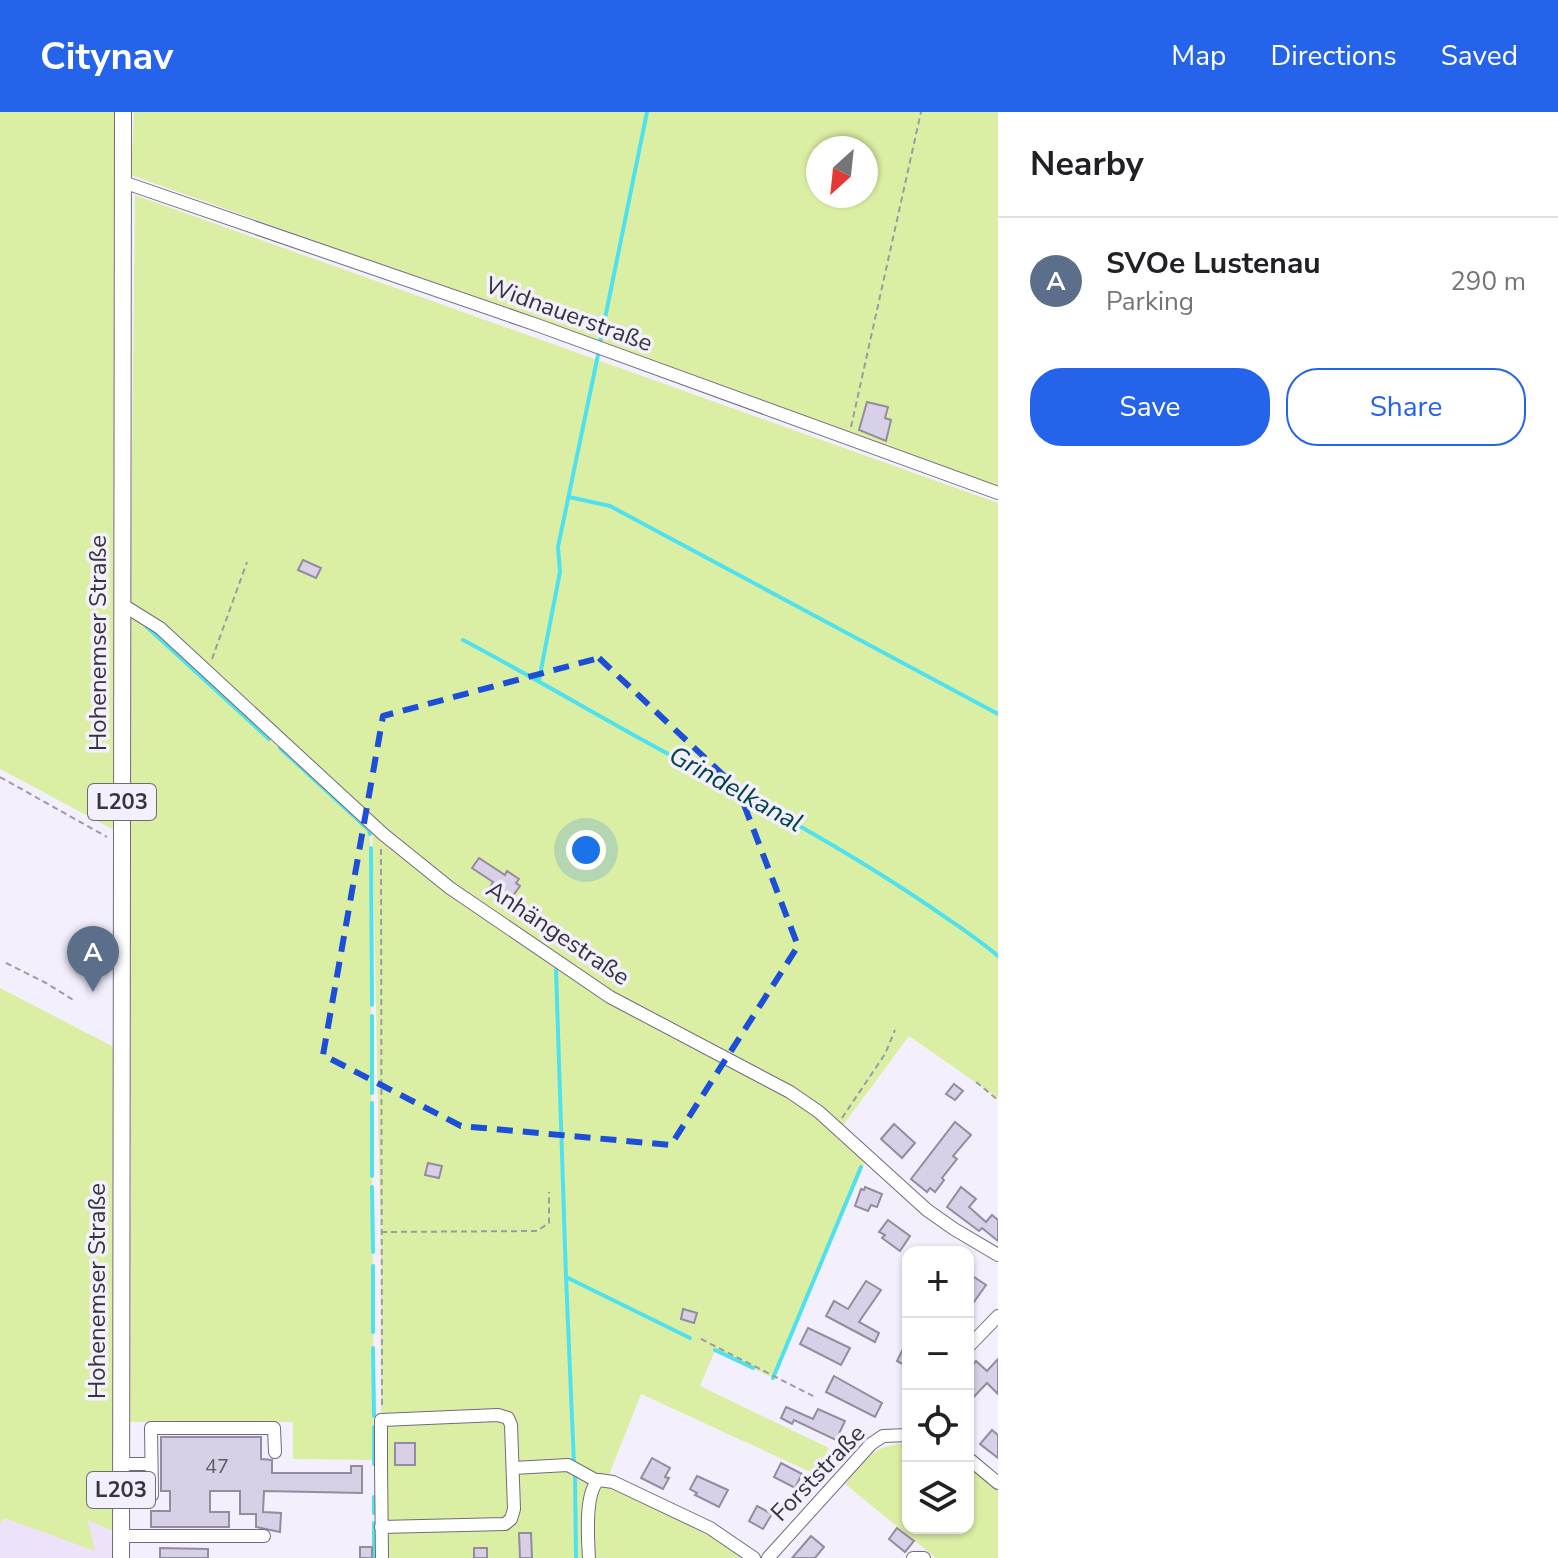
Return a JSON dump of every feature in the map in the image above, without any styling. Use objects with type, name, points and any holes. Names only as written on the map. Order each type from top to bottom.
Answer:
[{"type":"main road","name":"Hohenemser Straße","points":[[121,1558],[123,112]]},
{"type":"street","name":"Widnauerstraße","points":[[123,182],[522,320],[998,493]]},
{"type":"street","name":"Anhängestraße","points":[[123,605],[160,628],[383,834],[450,888],[610,997],[790,1092],[836,1128],[935,1216],[998,1255]]},
{"type":"street","points":[[974,1341],[998,1316]]},
{"type":"street","points":[[381,1527],[505,1524],[511,1519],[514,1509],[513,1468],[508,1418],[498,1415],[381,1420],[381,1527],[382,1558]]},
{"type":"street","points":[[152,1495],[151,1428],[274,1428],[275,1452]]},
{"type":"street","name":"Forststraße","points":[[768,1558],[871,1444],[883,1436],[902,1435]]},
{"type":"street","points":[[973,1462],[998,1483]]},
{"type":"street","points":[[121,1464],[151,1464]]},
{"type":"street","points":[[513,1468],[568,1465],[597,1481],[613,1482],[710,1528],[754,1558]]},
{"type":"street","points":[[589,1558],[590,1494],[597,1481]]},
{"type":"street","points":[[121,1536],[264,1536]]},
{"type":"street","points":[[913,1558],[924,1558]]},
{"type":"path","points":[[848,438],[921,112]]},
{"type":"path","points":[[206,671],[216,653],[247,562]]},
{"type":"path","points":[[0,777],[121,845]]},
{"type":"path","points":[[381,1420],[379,857],[383,834]]},
{"type":"path","points":[[6,963],[75,1001]]},
{"type":"path","points":[[836,1128],[885,1054],[895,1030]]},
{"type":"path","points":[[976,1082],[998,1100]]},
{"type":"path","points":[[380,1232],[537,1231],[549,1223],[549,1192]]},
{"type":"path","points":[[701,1339],[815,1397]]},
{"type":"highlighted area","points":[[599,658],[738,789],[798,946],[671,1145],[461,1126],[323,1055],[383,716]]},
{"type":"shaded area","points":[[0,1502],[89,1524],[88,1519],[115,1532],[121,1558],[0,1558]]},
{"type":"green space","points":[[0,112],[120,112],[114,830],[0,769]]},
{"type":"green space","points":[[134,112],[998,112],[998,486],[131,175]]},
{"type":"green space","points":[[135,195],[998,503],[998,1098],[909,1036],[838,1132],[866,1160],[773,1378],[715,1351],[700,1386],[829,1448],[815,1474],[641,1394],[607,1480],[761,1558],[381,1558],[381,1251],[372,820],[237,697],[230,703],[370,834],[374,1460],[293,1459],[293,1422],[121,1422],[131,1201],[130,634]]},
{"type":"green space","points":[[0,988],[114,1047],[115,1532],[88,1520],[95,1551],[4,1518],[0,1525]]},
{"type":"green space","points":[[902,1444],[902,1530],[845,1484],[871,1455]]},
{"type":"green space","points":[[974,1470],[998,1490],[998,1558],[936,1558],[906,1534],[974,1534]]},
{"type":"building","points":[[867,402],[888,407],[885,418],[891,420],[886,441],[859,430]]},
{"type":"building","points":[[303,560],[321,568],[316,578],[298,570]]},
{"type":"building","points":[[479,858],[505,875],[507,871],[519,879],[516,883],[520,886],[509,901],[490,887],[493,882],[472,868]]},
{"type":"building","points":[[954,1084],[963,1091],[955,1100],[946,1094]]},
{"type":"building","points":[[955,1122],[971,1135],[953,1156],[957,1159],[935,1192],[930,1188],[927,1192],[911,1179]]},
{"type":"building","points":[[894,1124],[915,1143],[902,1158],[881,1139]]},
{"type":"building","points":[[428,1163],[442,1166],[439,1178],[425,1175]]},
{"type":"building","points":[[865,1187],[882,1194],[877,1207],[871,1205],[868,1211],[855,1206],[861,1189]]},
{"type":"building","points":[[961,1187],[976,1199],[969,1207],[986,1222],[992,1215],[998,1220],[998,1241],[947,1207]]},
{"type":"building","points":[[888,1220],[910,1236],[900,1251],[882,1238],[885,1235],[879,1232]]},
{"type":"building","points":[[974,1277],[986,1285],[974,1302]]},
{"type":"building","points":[[866,1281],[881,1290],[859,1322],[879,1333],[875,1342],[826,1316],[834,1301],[848,1309]]},
{"type":"building","points":[[683,1309],[697,1313],[694,1323],[681,1319]]},
{"type":"building","points":[[808,1328],[850,1348],[841,1365],[800,1344]]},
{"type":"building","points":[[998,1359],[998,1394],[987,1383],[974,1397],[974,1363],[976,1361],[987,1371]]},
{"type":"building","points":[[834,1376],[882,1403],[875,1417],[826,1392]]},
{"type":"building","points":[[786,1407],[813,1419],[818,1409],[845,1421],[836,1440],[794,1420],[792,1424],[781,1418]]},
{"type":"building","points":[[992,1430],[998,1435],[998,1458],[980,1444]]},
{"type":"building","points":[[161,1437],[261,1437],[261,1459],[272,1460],[272,1473],[351,1473],[351,1466],[362,1466],[362,1493],[264,1491],[263,1512],[281,1513],[280,1532],[256,1527],[256,1514],[240,1514],[240,1491],[210,1491],[210,1512],[229,1512],[229,1527],[151,1527],[151,1511],[170,1511],[170,1491],[161,1491]]},
{"type":"building","points":[[395,1443],[415,1443],[415,1465],[395,1465]]},
{"type":"building","points":[[652,1458],[670,1468],[663,1489],[641,1478]]},
{"type":"building","points":[[781,1463],[802,1474],[795,1488],[774,1477]]},
{"type":"building","points":[[697,1476],[728,1490],[719,1507],[695,1495],[697,1493],[690,1489]]},
{"type":"building","points":[[757,1506],[772,1514],[763,1529],[749,1521]]},
{"type":"building","points":[[897,1528],[914,1541],[905,1552],[889,1539]]},
{"type":"building","points":[[519,1533],[531,1533],[532,1558],[520,1558]]},
{"type":"building","points":[[811,1536],[824,1547],[815,1558],[792,1558]]},
{"type":"building","points":[[360,1547],[372,1547],[372,1558],[360,1558]]},
{"type":"building","points":[[160,1548],[208,1549],[208,1558],[160,1558]]},
{"type":"building","points":[[474,1548],[487,1548],[487,1558],[474,1558]]},
{"type":"waterway","points":[[600,343],[647,112]]},
{"type":"waterway","points":[[539,680],[560,572],[558,547],[598,355]]},
{"type":"waterway","points":[[569,497],[610,506],[998,714]]},
{"type":"waterway","points":[[147,627],[269,739]]},
{"type":"waterway","name":"Grindelkanal","points":[[463,640],[840,850],[929,906],[998,956]]},
{"type":"waterway","points":[[280,748],[370,834]]},
{"type":"waterway","points":[[371,848],[372,1005]]},
{"type":"waterway","points":[[556,970],[566,1277]]},
{"type":"waterway","points":[[372,1016],[372,1093]]},
{"type":"waterway","points":[[372,1103],[372,1176]]},
{"type":"waterway","points":[[773,1378],[861,1167]]},
{"type":"waterway","points":[[372,1187],[373,1252]]},
{"type":"waterway","points":[[373,1266],[373,1332]]},
{"type":"waterway","points":[[574,1464],[566,1277],[690,1338]]},
{"type":"waterway","points":[[373,1348],[374,1416]]},
{"type":"waterway","points":[[715,1350],[753,1368]]},
{"type":"waterway","points":[[374,1427],[374,1464]]},
{"type":"waterway","points":[[575,1472],[576,1558]]},
{"type":"waterway","points":[[374,1497],[374,1513]]},
{"type":"waterway","points":[[374,1523],[374,1557]]},
{"type":"place","name":"SVOe Lustenau","points":[[93,992]]}]
